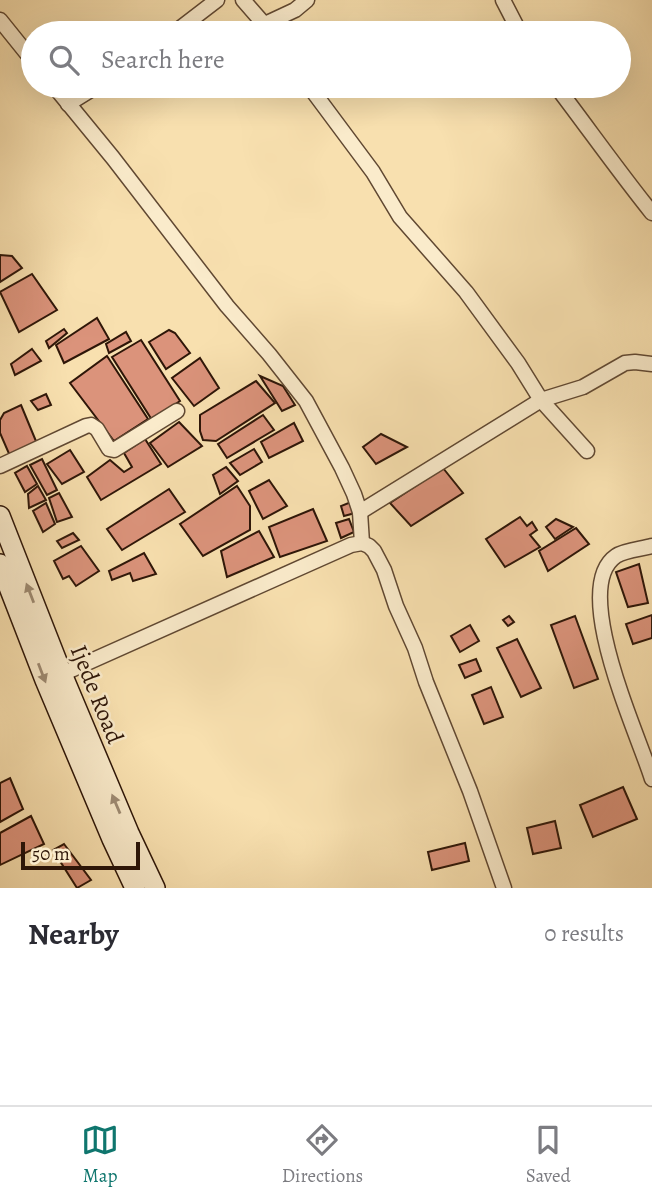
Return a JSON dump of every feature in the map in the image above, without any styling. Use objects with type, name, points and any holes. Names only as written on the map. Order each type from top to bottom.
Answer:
[{"type":"main road","name":"Ijede Road","points":[[0,516],[62,674],[155,888]]},
{"type":"main road","name":"Ijede Road","points":[[0,564],[76,755],[135,888]]},
{"type":"street","points":[[189,21],[216,0]]},
{"type":"street","points":[[243,0],[261,21]]},
{"type":"street","points":[[279,21],[307,0]]},
{"type":"street","points":[[503,0],[514,21]]},
{"type":"street","points":[[0,20],[21,46]]},
{"type":"street","points":[[63,98],[213,289],[306,401],[342,468],[360,512],[362,543]]},
{"type":"street","points":[[68,104],[78,98]]},
{"type":"street","points":[[318,98],[373,172],[400,217],[466,292],[518,363],[541,400],[587,452]]},
{"type":"street","points":[[565,98],[652,213]]},
{"type":"street","points":[[360,512],[541,400],[583,387],[625,363],[652,365]]},
{"type":"street","points":[[0,466],[92,425],[105,445],[114,450],[177,411]]},
{"type":"street","points":[[62,674],[351,545],[362,543],[369,546],[384,570],[396,606],[415,648],[504,888]]},
{"type":"street","points":[[651,769],[621,696],[602,621],[600,597],[601,578],[607,565],[617,555],[652,546]]},
{"type":"building","points":[[0,255],[12,256],[22,268],[0,282]]},
{"type":"building","points":[[32,274],[57,310],[19,332],[0,292]]},
{"type":"building","points":[[97,318],[109,339],[64,363],[56,345]]},
{"type":"building","points":[[64,329],[67,333],[49,348],[46,341]]},
{"type":"building","points":[[169,330],[175,333],[190,353],[166,369],[149,342]]},
{"type":"building","points":[[126,332],[131,341],[109,353],[106,344]]},
{"type":"building","points":[[141,340],[180,401],[152,420],[112,357]]},
{"type":"building","points":[[32,349],[41,361],[15,375],[11,364]]},
{"type":"building","points":[[107,356],[148,419],[114,441],[70,383]]},
{"type":"building","points":[[200,358],[219,388],[194,406],[172,378]]},
{"type":"building","points":[[260,376],[283,386],[295,405],[282,411]]},
{"type":"building","points":[[256,381],[275,403],[216,441],[203,440],[200,415]]},
{"type":"building","points":[[46,394],[51,405],[38,410],[31,401]]},
{"type":"building","points":[[21,405],[38,446],[10,456],[0,433],[0,420],[4,413]]},
{"type":"building","points":[[263,415],[274,430],[227,458],[218,444]]},
{"type":"building","points":[[179,422],[202,446],[168,467],[150,443]]},
{"type":"building","points":[[294,423],[303,441],[269,458],[261,442]]},
{"type":"building","points":[[381,434],[407,447],[376,464],[363,447]]},
{"type":"building","points":[[145,439],[161,464],[101,500],[87,477],[110,460],[124,472],[132,467],[124,453]]},
{"type":"building","points":[[254,449],[262,462],[240,475],[230,463]]},
{"type":"building","points":[[70,450],[84,472],[62,484],[47,464]]},
{"type":"building","points":[[42,459],[57,490],[47,495],[30,465]]},
{"type":"building","points":[[27,466],[37,484],[25,492],[15,473]]},
{"type":"building","points":[[226,467],[238,481],[220,494],[213,475]]},
{"type":"building","points":[[443,468],[463,493],[411,526],[390,503]]},
{"type":"building","points":[[269,480],[287,506],[263,519],[249,491]]},
{"type":"building","points":[[38,486],[46,500],[29,508],[28,494]]},
{"type":"building","points":[[237,486],[250,506],[250,530],[203,556],[180,524]]},
{"type":"building","points":[[169,489],[185,512],[122,550],[107,529]]},
{"type":"building","points":[[59,493],[72,517],[57,522],[49,498]]},
{"type":"building","points":[[351,502],[355,513],[344,516],[341,506]]},
{"type":"building","points":[[46,503],[55,524],[43,532],[33,511]]},
{"type":"building","points":[[313,509],[327,541],[280,557],[269,527]]},
{"type":"building","points":[[520,517],[527,526],[532,522],[537,530],[530,535],[540,547],[505,567],[486,539]]},
{"type":"building","points":[[349,519],[354,532],[341,538],[336,523]]},
{"type":"building","points":[[556,519],[573,527],[555,539],[546,527]]},
{"type":"building","points":[[576,528],[589,544],[548,571],[539,551]]},
{"type":"building","points":[[259,531],[274,557],[227,577],[221,551]]},
{"type":"building","points":[[73,533],[79,540],[62,548],[57,541]]},
{"type":"building","points":[[81,546],[99,571],[76,586],[69,576],[63,579],[54,561]]},
{"type":"building","points":[[144,553],[156,574],[133,581],[130,573],[112,580],[109,571]]},
{"type":"building","points":[[639,564],[648,603],[628,607],[616,572]]},
{"type":"building","points":[[652,615],[652,638],[633,644],[626,624]]},
{"type":"building","points":[[509,616],[514,622],[508,626],[503,620]]},
{"type":"building","points":[[575,616],[598,679],[574,688],[551,625]]},
{"type":"building","points":[[470,625],[479,641],[460,652],[451,636]]},
{"type":"building","points":[[517,639],[541,688],[521,697],[497,648]]},
{"type":"building","points":[[476,659],[481,671],[465,678],[459,665]]},
{"type":"building","points":[[491,687],[503,717],[484,724],[472,695]]},
{"type":"building","points":[[10,778],[23,809],[0,822],[0,783]]},
{"type":"building","points":[[623,787],[637,819],[593,837],[580,805]]},
{"type":"building","points":[[31,816],[44,844],[0,865],[0,833]]},
{"type":"building","points":[[555,821],[561,848],[533,854],[527,828]]},
{"type":"building","points":[[465,843],[469,861],[432,870],[428,852]]},
{"type":"building","points":[[64,844],[91,880],[77,888],[53,850]]}]
